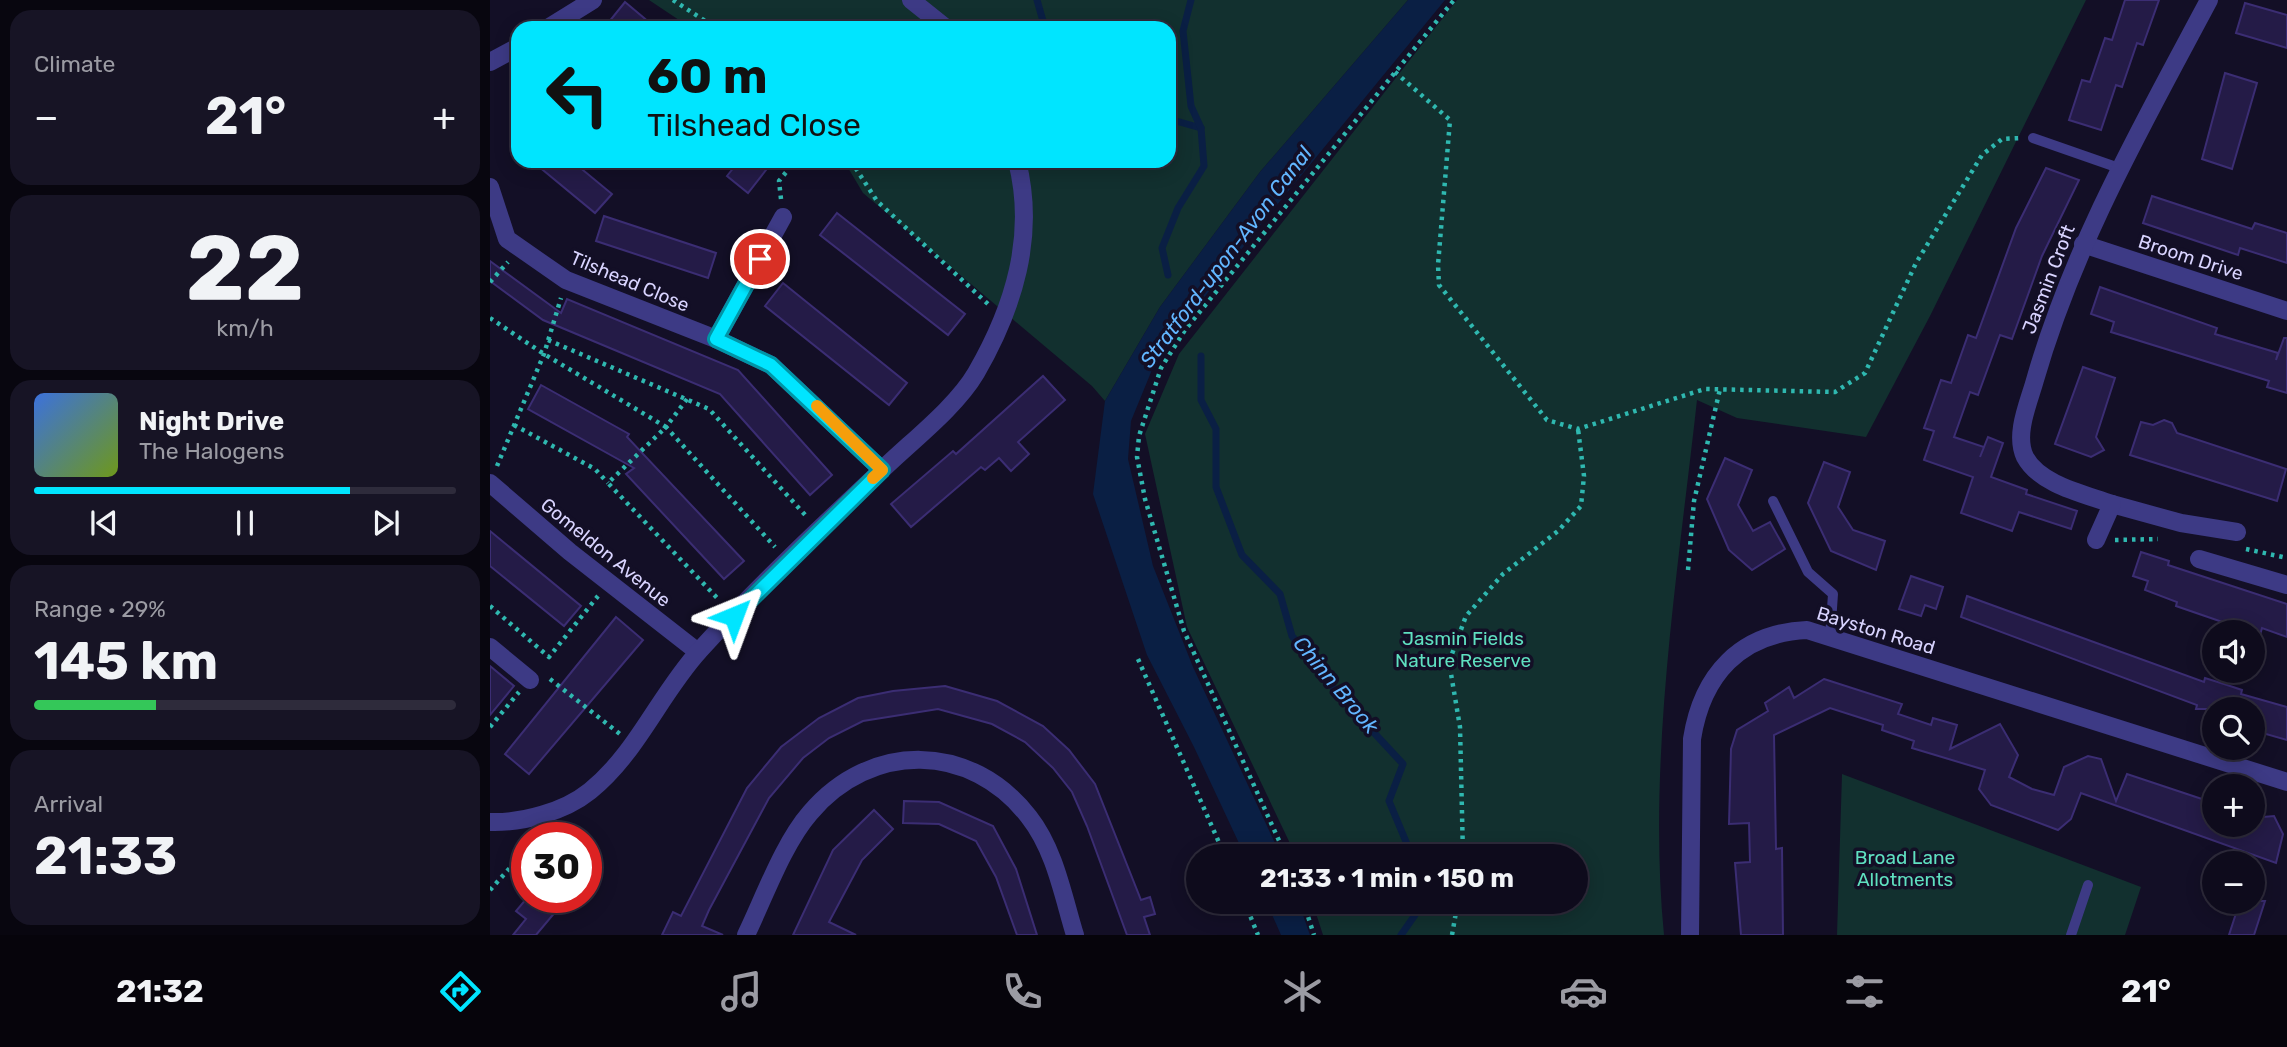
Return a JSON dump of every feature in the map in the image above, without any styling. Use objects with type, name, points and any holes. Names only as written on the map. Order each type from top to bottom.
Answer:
[{"type":"street","points":[[911,0],[937,21]]},
{"type":"street","name":"Jasmin Croft","points":[[2209,0],[2119,168],[2082,244],[2048,335],[2021,428],[2025,456],[2039,472],[2067,488],[2181,523],[2237,532]]},
{"type":"street","points":[[557,21],[581,3]]},
{"type":"street","points":[[490,62],[511,51]]},
{"type":"street","points":[[490,822],[538,816],[572,803],[609,774],[634,745],[698,652],[787,561],[936,419],[975,376],[1004,320],[1018,275],[1026,219],[1018,168]]},
{"type":"street","name":"Tilshead Close","points":[[490,187],[507,239],[566,280],[716,339],[771,365],[882,470]]},
{"type":"street","points":[[716,339],[783,217]]},
{"type":"street","name":"Broom Drive","points":[[2082,244],[2287,311]]},
{"type":"street","name":"Gomeldon Avenue","points":[[490,483],[609,583],[698,652]]},
{"type":"street","points":[[2096,540],[2112,504]]},
{"type":"street","points":[[2199,559],[2287,584]]},
{"type":"street","name":"Bayston Road","points":[[1690,935],[1692,739],[1696,712],[1706,689],[1739,650],[1761,637],[1783,631],[1807,630],[2287,782]]},
{"type":"street","points":[[490,647],[530,680]]},
{"type":"street","points":[[746,935],[810,813],[857,773],[922,759],[953,763],[980,773],[999,785],[1030,817],[1048,847],[1075,935]]},
{"type":"lane","points":[[2033,138],[2119,168]]},
{"type":"lane","points":[[1773,500],[1808,572],[1833,594],[1830,637]]},
{"type":"lane","points":[[2071,935],[2088,885]]},
{"type":"path","points":[[673,0],[705,21]]},
{"type":"path","points":[[1281,844],[1184,631],[1145,499],[1137,457],[1139,436],[1161,368],[1185,330],[1454,0]]},
{"type":"path","points":[[1395,72],[1450,120],[1438,265],[1439,285],[1547,420],[1578,429],[1705,389],[1835,393],[1865,373],[1916,263],[1982,155],[2001,139],[2033,138]]},
{"type":"path","points":[[783,217],[779,181],[789,168]]},
{"type":"path","points":[[856,168],[877,201],[1004,320]]},
{"type":"path","points":[[490,282],[520,248]]},
{"type":"path","points":[[490,483],[544,354],[566,280]]},
{"type":"path","points":[[490,318],[544,354],[666,426],[787,561]]},
{"type":"path","points":[[548,340],[709,409],[819,530]]},
{"type":"path","points":[[1688,570],[1694,502],[1720,389]]},
{"type":"path","points":[[608,483],[666,426],[687,400]]},
{"type":"path","points":[[514,425],[595,469],[734,616]]},
{"type":"path","points":[[1462,844],[1460,727],[1449,662],[1466,615],[1503,573],[1558,531],[1581,506],[1584,476],[1578,429]]},
{"type":"path","points":[[490,606],[550,657],[609,583]]},
{"type":"path","points":[[1138,659],[1220,844]]},
{"type":"path","points":[[549,678],[634,745]]},
{"type":"path","points":[[490,890],[511,867]]},
{"type":"path","points":[[1249,914],[1258,935]]},
{"type":"path","points":[[1307,914],[1314,935]]},
{"type":"path","points":[[1452,935],[1456,914]]},
{"type":"green space","points":[[649,0],[1408,0],[1260,172],[1160,307],[1105,401],[1092,386],[863,193],[848,168],[1176,168],[1176,21],[680,21]]},
{"type":"green space","name":"Jasmin Fields Nature Reserve","points":[[1457,0],[2086,0],[1930,316],[1866,437],[1737,418],[1697,400],[1674,599],[1662,735],[1659,803],[1664,935],[1323,935],[1316,914],[1588,914],[1588,844],[1290,844],[1187,627],[1145,434],[1179,354]]},
{"type":"green space","name":"Broad Lane Allotments","points":[[1842,774],[2141,887],[2125,935],[1837,935]]},
{"type":"water","name":"Stratford-upon-Avon Canal","points":[[1408,0],[1445,0],[1254,233],[1156,360],[1131,421],[1128,459],[1153,566],[1193,667],[1275,844],[1239,844],[1147,655],[1093,494],[1105,401],[1160,307],[1260,172]]},
{"type":"water","points":[[1272,914],[1303,914],[1310,935],[1281,935]]},
{"type":"building","points":[[2125,0],[2159,0],[2143,45],[2137,43],[2122,87],[2116,85],[2101,130],[2069,120],[2082,80],[2090,82],[2105,38],[2112,40]]},
{"type":"building","points":[[625,2],[648,21],[610,21]]},
{"type":"building","points":[[2245,3],[2287,15],[2287,48],[2236,33]]},
{"type":"building","points":[[2225,73],[2257,83],[2232,169],[2202,159]]},
{"type":"building","points":[[540,168],[580,168],[612,194],[595,213]]},
{"type":"building","points":[[733,168],[768,168],[748,193],[727,176]]},
{"type":"building","points":[[2046,168],[2079,180],[2042,256],[2012,339],[2000,335],[1978,395],[1970,392],[1954,437],[1984,447],[1988,437],[2003,443],[1991,477],[2027,490],[2026,494],[2077,511],[2071,529],[2019,512],[2012,531],[1961,513],[1973,477],[1924,460],[1934,431],[1924,428],[1941,380],[1951,383],[1968,335],[1976,338],[2016,228]]},
{"type":"building","points":[[2152,196],[2252,229],[2255,223],[2287,233],[2287,263],[2240,248],[2238,255],[2143,223]]},
{"type":"building","points":[[837,213],[965,314],[948,335],[820,235]]},
{"type":"building","points":[[604,216],[716,253],[708,278],[596,241]]},
{"type":"building","points":[[490,261],[561,313],[567,299],[738,370],[832,475],[810,495],[720,394],[543,320],[490,281]]},
{"type":"building","points":[[783,283],[907,383],[889,405],[765,306]]},
{"type":"building","points":[[2100,287],[2217,328],[2215,334],[2278,353],[2276,360],[2284,338],[2287,338],[2287,393],[2267,387],[2269,381],[2111,332],[2114,322],[2091,314]]},
{"type":"building","points":[[2083,367],[2115,378],[2096,437],[2104,450],[2091,457],[2055,444]]},
{"type":"building","points":[[1043,376],[1065,400],[1018,442],[1029,454],[1011,471],[999,458],[985,470],[981,467],[911,527],[891,504],[953,451],[956,454]]},
{"type":"building","points":[[541,385],[629,434],[627,437],[744,561],[724,579],[626,474],[634,468],[528,409]]},
{"type":"building","points":[[2164,420],[2172,423],[2177,433],[2286,469],[2277,501],[2130,455],[2141,422],[2153,425]]},
{"type":"building","points":[[1725,458],[1752,470],[1738,505],[1753,531],[1770,522],[1785,549],[1752,570],[1729,550],[1707,499]]},
{"type":"building","points":[[1824,462],[1850,472],[1838,507],[1853,530],[1885,541],[1876,570],[1831,551],[1808,503]]},
{"type":"building","points":[[490,531],[581,606],[564,626],[490,566]]},
{"type":"building","points":[[2141,552],[2169,561],[2168,565],[2287,604],[2287,637],[2265,629],[2265,620],[2217,620],[2176,606],[2177,602],[2145,590],[2148,581],[2133,576]]},
{"type":"building","points":[[1911,576],[1943,587],[1936,609],[1925,605],[1921,616],[1899,609]]},
{"type":"building","points":[[1967,596],[2202,683],[2220,683],[2242,690],[2241,694],[2252,697],[2202,697],[2202,709],[2196,709],[2197,705],[1961,617]]},
{"type":"building","points":[[616,617],[643,640],[529,774],[505,754]]},
{"type":"building","points":[[490,666],[514,686],[490,715]]},
{"type":"building","points":[[1824,679],[1902,704],[1898,714],[1931,725],[1933,718],[1957,725],[1950,749],[2000,724],[2018,755],[2009,777],[2032,789],[2054,795],[2064,767],[2088,756],[2101,759],[2116,801],[2127,774],[2202,799],[2202,836],[2081,793],[2071,819],[2058,830],[1991,805],[1979,789],[1985,770],[1912,748],[1914,741],[1882,730],[1883,725],[1830,708],[1774,735],[1776,849],[1782,848],[1783,935],[1741,935],[1735,863],[1750,862],[1749,823],[1729,824],[1731,749],[1737,730],[1768,711],[1765,703],[1789,687],[1794,698]]},
{"type":"building","points":[[945,686],[997,701],[1043,726],[1069,750],[1095,784],[1141,900],[1150,897],[1155,914],[1144,917],[1150,935],[1127,935],[1072,792],[1053,768],[1025,742],[992,724],[938,709],[863,721],[829,738],[803,758],[769,798],[709,910],[702,926],[723,935],[662,935],[673,912],[681,916],[747,788],[781,747],[819,718],[858,698],[893,691]]},
{"type":"building","points":[[2265,701],[2287,707],[2287,740],[2265,734]]},
{"type":"building","points":[[904,801],[939,802],[993,826],[1016,869],[1037,935],[1017,935],[996,877],[976,841],[939,824],[903,823]]},
{"type":"building","points":[[874,810],[893,829],[862,860],[829,922],[856,935],[793,935],[833,850]]},
{"type":"building","points":[[2274,816],[2283,834],[2276,863],[2265,859],[2265,851],[2243,851],[2204,837],[2265,837],[2265,817]]},
{"type":"building","points":[[518,913],[554,913],[536,935],[513,935],[526,919]]},
{"type":"building","points":[[2236,914],[2261,914],[2254,935],[2229,935]]},
{"type":"waterway","points":[[1037,0],[1043,21]]},
{"type":"waterway","name":"Chinn Brook","points":[[1168,275],[1162,248],[1178,208],[1204,166],[1201,128],[1191,106],[1183,31],[1191,0]]},
{"type":"waterway","points":[[1176,121],[1201,128]]},
{"type":"waterway","name":"Chinn Brook","points":[[1201,356],[1201,400],[1216,429],[1216,487],[1242,555],[1280,594],[1292,636],[1339,695],[1403,764],[1389,801],[1407,844]]},
{"type":"waterway","name":"Chinn Brook","points":[[1401,935],[1415,914]]},
{"type":"slow traffic","points":[[817,406],[882,470],[873,478]]},
{"type":"route","points":[[734,616],[882,470],[810,399],[771,365],[716,339],[760,259]]}]
